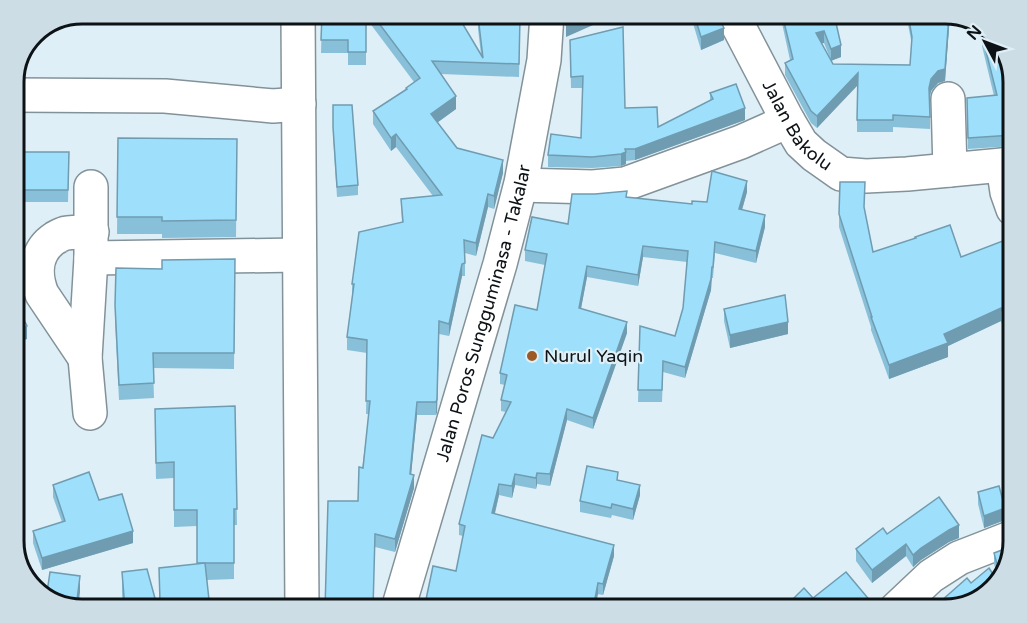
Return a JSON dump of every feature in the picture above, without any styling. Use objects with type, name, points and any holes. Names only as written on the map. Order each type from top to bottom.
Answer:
[{"type":"main road","points":[[298,24],[302,599]]},
{"type":"main road","name":"Jalan Poros Sungguminasa - Takalar","points":[[401,599],[500,264],[521,185],[544,60],[546,24]]},
{"type":"main road","name":"Jalan Bakolu","points":[[736,24],[778,125],[841,174],[866,176],[950,170],[1003,179]]},
{"type":"main road","points":[[24,95],[165,96],[273,106],[299,104]]},
{"type":"main road","points":[[948,99],[950,170]]},
{"type":"main road","points":[[521,185],[593,187],[625,184],[778,125]]},
{"type":"main road","points":[[90,413],[85,358],[92,245],[92,188]]},
{"type":"main road","points":[[85,358],[42,294],[37,282],[37,263],[42,251],[50,241],[63,234],[92,245],[299,255]]},
{"type":"main road","points":[[907,599],[931,576],[958,558],[1003,541]]},
{"type":"building","points":[[322,24],[366,24],[366,52],[348,52],[348,40],[321,40]]},
{"type":"building","points":[[380,24],[463,24],[483,58],[479,24],[520,24],[519,64],[432,61],[456,96],[431,114],[457,148],[503,160],[494,196],[488,194],[476,243],[464,240],[465,263],[462,264],[449,324],[439,321],[437,399],[436,402],[417,402],[410,474],[414,475],[395,539],[375,534],[373,599],[325,599],[328,501],[358,501],[359,467],[363,468],[370,401],[366,401],[367,340],[347,337],[359,232],[403,222],[401,199],[442,195],[396,134],[391,138],[373,111],[420,78]]},
{"type":"building","points":[[697,24],[722,24],[724,28],[701,37]]},
{"type":"building","points":[[784,24],[836,24],[841,45],[831,49],[824,31],[816,33],[833,64],[910,65],[912,37],[910,24],[948,24],[945,69],[938,71],[931,79],[929,88],[930,117],[893,115],[893,120],[857,120],[858,73],[817,116],[811,111],[785,63],[793,59]]},
{"type":"building","points":[[623,27],[625,108],[657,107],[658,127],[713,99],[710,93],[736,84],[745,108],[635,149],[625,149],[626,152],[621,154],[592,157],[548,155],[551,134],[581,138],[583,76],[571,77],[570,40]]},
{"type":"building","points":[[983,38],[997,56],[1002,70],[1003,136],[968,138],[967,98],[997,95]]},
{"type":"building","points":[[333,105],[352,105],[358,185],[337,187]]},
{"type":"building","points":[[118,138],[237,139],[236,220],[162,221],[162,217],[117,217]]},
{"type":"building","points":[[24,152],[69,152],[68,190],[24,190]]},
{"type":"building","points":[[712,171],[747,181],[739,209],[765,215],[756,251],[715,242],[711,279],[685,367],[663,361],[662,390],[638,390],[640,326],[675,336],[683,308],[688,251],[643,246],[638,275],[587,266],[579,308],[627,322],[593,418],[567,409],[550,474],[537,473],[536,478],[515,474],[512,486],[499,484],[492,513],[614,545],[603,584],[598,583],[595,599],[426,599],[433,566],[456,571],[465,526],[459,524],[482,435],[493,438],[511,402],[501,400],[507,375],[500,373],[515,305],[537,310],[547,254],[525,250],[532,217],[568,224],[572,194],[627,191],[626,197],[692,204],[692,201],[707,202]]},
{"type":"building","points":[[840,182],[865,182],[864,207],[873,252],[950,225],[961,257],[1003,241],[1003,313],[1001,308],[944,334],[948,343],[889,365],[871,317],[839,214]]},
{"type":"building","points":[[235,259],[234,353],[153,353],[154,383],[119,385],[115,305],[116,268],[162,269],[162,260]]},
{"type":"building","points":[[785,295],[788,322],[730,335],[724,309]]},
{"type":"building","points":[[235,406],[237,509],[234,509],[234,563],[197,563],[197,510],[174,510],[174,462],[156,463],[155,409]]},
{"type":"building","points":[[587,466],[618,472],[617,480],[640,485],[633,509],[612,504],[611,508],[580,501]]},
{"type":"building","points":[[89,472],[99,500],[122,494],[133,531],[42,558],[33,531],[65,521],[53,485]]},
{"type":"building","points":[[999,486],[1003,509],[984,516],[978,492]]},
{"type":"building","points":[[939,497],[959,525],[913,555],[906,544],[872,570],[856,549],[883,528],[887,534]]},
{"type":"building","points":[[1003,551],[998,566],[994,553]]},
{"type":"building","points":[[205,563],[209,599],[160,599],[159,568]]},
{"type":"building","points":[[989,568],[993,574],[981,587],[968,595],[943,599],[967,578],[971,583]]},
{"type":"building","points":[[147,569],[155,599],[124,599],[122,572]]},
{"type":"building","points":[[50,572],[80,576],[77,599],[59,595],[48,588]]},
{"type":"building","points":[[846,572],[869,599],[793,599],[804,588],[813,598]]},
{"type":"place","name":"Nurul Yaqin","points":[[532,356]]}]
